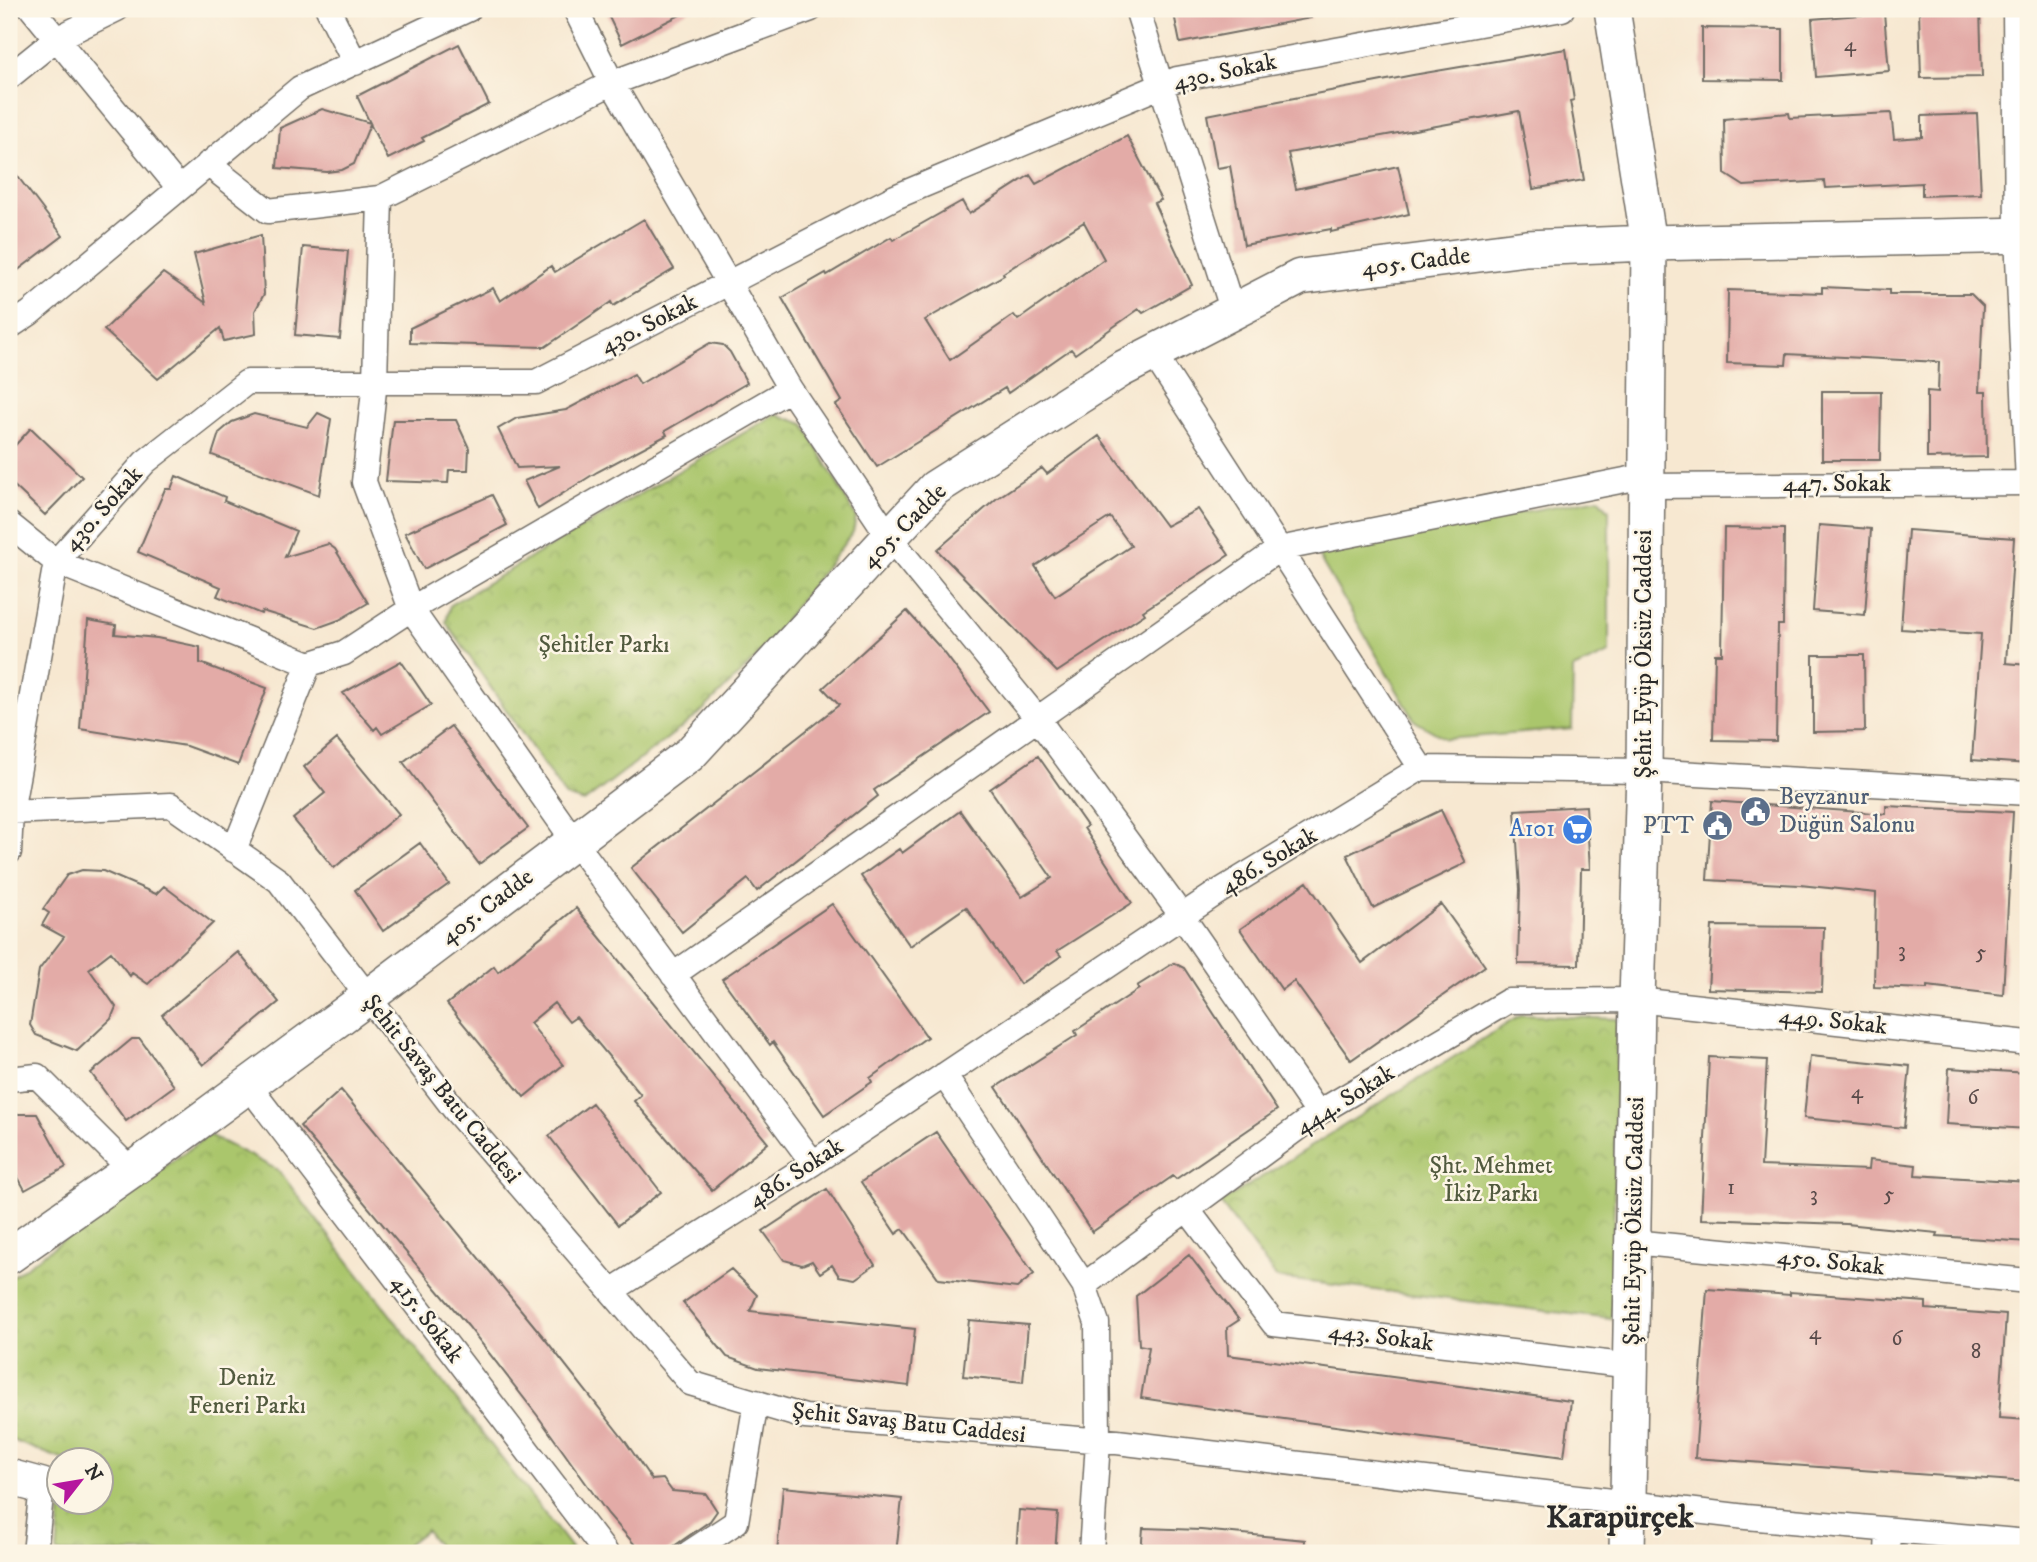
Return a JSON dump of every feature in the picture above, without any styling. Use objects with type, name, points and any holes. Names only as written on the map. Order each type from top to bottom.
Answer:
[{"type":"street","points":[[32,9],[179,188]]},
{"type":"street","points":[[9,77],[56,39],[117,9]]},
{"type":"street","points":[[328,9],[355,62]]},
{"type":"street","points":[[9,327],[30,313],[300,88],[469,9]]},
{"type":"street","points":[[575,9],[612,83],[790,390],[890,538],[1037,718],[1182,916],[1318,1113]]},
{"type":"street","points":[[208,164],[268,211],[380,198],[612,83],[811,9]]},
{"type":"street","points":[[1137,9],[1233,312]]},
{"type":"street","name":"430. Sokak","points":[[9,852],[10,812],[56,562],[145,462],[247,382],[536,382],[895,197],[1177,79],[1562,9]]},
{"type":"street","name":"Şehit Eyüp Öksüz Caddesi","points":[[1612,9],[1649,243],[1644,771],[1627,1553]]},
{"type":"street","points":[[2015,9],[2028,483]]},
{"type":"street","points":[[380,198],[375,381],[364,482],[411,608],[574,841],[813,1163]]},
{"type":"street","name":"405. Cadde","points":[[9,1256],[368,997],[690,754],[935,488],[1120,370],[1300,277],[1526,248],[2023,235]]},
{"type":"street","points":[[1153,353],[1421,768],[1644,771],[2028,793]]},
{"type":"street","points":[[9,524],[56,562],[309,664],[344,653],[411,608],[790,390]]},
{"type":"street","name":"447. Sokak","points":[[1279,549],[1645,481],[2028,483]]},
{"type":"street","points":[[673,975],[1279,549]]},
{"type":"street","points":[[234,850],[309,664]]},
{"type":"street","name":"486. Sokak","points":[[611,1291],[813,1163],[1182,916],[1421,768]]},
{"type":"street","name":"Şehit Savaş Batu Caddesi","points":[[10,812],[171,805],[278,881],[455,1110],[690,1383],[805,1417],[1098,1441],[1746,1517],[1887,1541],[2028,1542]]},
{"type":"street","name":"449. Sokak","points":[[1637,1000],[2028,1043]]},
{"type":"street","name":"444. Sokak","points":[[1084,1285],[1318,1113],[1508,1001],[1637,1000]]},
{"type":"street","points":[[944,1075],[1084,1285],[1097,1323],[1098,1441],[1091,1553]]},
{"type":"street","points":[[9,1079],[37,1076],[131,1170]]},
{"type":"street","name":"415. Sokak","points":[[247,1085],[606,1553]]},
{"type":"street","name":"443. Sokak","points":[[1187,1209],[1275,1324],[1632,1366]]},
{"type":"street","name":"450. Sokak","points":[[1633,1242],[2028,1282]]},
{"type":"street","points":[[689,1553],[736,1522],[756,1402]]},
{"type":"street","points":[[9,1478],[42,1486],[35,1553]]},
{"type":"green space","name":"Şehitler Parkı","points":[[776,414],[804,424],[856,517],[853,532],[755,659],[698,715],[584,802],[565,796],[446,622],[450,605]]},
{"type":"green space","points":[[1599,498],[1609,510],[1609,653],[1573,669],[1572,729],[1446,739],[1415,721],[1315,550]]},
{"type":"green space","name":"Şht. Mehmet İkiz Parkı","points":[[1521,1015],[1617,1019],[1612,1319],[1277,1278],[1220,1203]]},
{"type":"green space","name":"Deniz Feneri Parkı","points":[[209,1135],[278,1170],[575,1553],[443,1553],[426,1530],[396,1553],[57,1553],[60,1516],[116,1516],[116,1446],[46,1446],[46,1453],[9,1439],[9,1279]]},
{"type":"building","points":[[605,9],[692,9],[622,44]]},
{"type":"building","points":[[1173,9],[1310,9],[1311,18],[1180,43]]},
{"type":"building","points":[[1980,9],[1982,77],[1921,78],[1919,10]]},
{"type":"building","points":[[1884,13],[1889,71],[1816,77],[1812,19]]},
{"type":"building","points":[[1702,28],[1783,29],[1783,80],[1702,79]]},
{"type":"building","points":[[459,44],[489,104],[422,138],[424,141],[388,159],[370,124],[354,164],[342,170],[327,172],[277,168],[280,128],[322,109],[370,123],[357,96]]},
{"type":"building","points":[[1566,49],[1574,100],[1570,101],[1584,180],[1533,189],[1519,111],[1288,153],[1296,189],[1398,166],[1409,214],[1331,232],[1331,229],[1244,245],[1230,166],[1217,168],[1207,115]]},
{"type":"building","points":[[1789,113],[1790,118],[1891,113],[1894,139],[1922,137],[1922,116],[1977,114],[1981,194],[1922,196],[1922,183],[1826,188],[1825,181],[1744,186],[1725,174],[1724,119]]},
{"type":"building","points":[[1127,136],[1161,200],[1154,203],[1192,285],[1143,313],[1139,309],[1075,354],[1071,349],[1008,393],[1005,388],[877,467],[836,405],[842,401],[782,298],[962,201],[969,214],[1030,175],[1036,184]],"holes":[[[1084,222],[1104,259],[1018,320],[1014,315],[950,360],[925,320],[1004,275],[1003,273]]]},
{"type":"building","points":[[9,165],[63,236],[9,277]]},
{"type":"building","points":[[644,219],[674,269],[613,306],[611,302],[545,347],[410,343],[410,328],[493,288],[500,301],[551,266],[555,272]]},
{"type":"building","points":[[261,235],[264,294],[255,311],[256,334],[224,341],[220,328],[158,379],[104,330],[163,273],[206,303],[194,254]]},
{"type":"building","points":[[303,247],[348,251],[340,339],[295,335]]},
{"type":"building","points":[[1822,287],[1889,290],[1889,294],[1971,294],[1983,306],[1979,392],[1986,392],[1987,457],[1927,458],[1927,391],[1938,392],[1939,362],[1787,354],[1786,365],[1727,363],[1728,290],[1822,293]]},
{"type":"building","points":[[710,343],[723,345],[730,352],[747,383],[665,431],[667,435],[597,472],[538,509],[524,481],[560,466],[517,468],[498,429],[517,418],[566,410],[634,374],[640,384]]},
{"type":"building","points":[[1822,391],[1881,391],[1880,460],[1822,460]]},
{"type":"building","points":[[318,413],[331,419],[319,495],[212,455],[219,433],[232,422],[254,414],[307,427]]},
{"type":"building","points":[[393,420],[456,420],[469,448],[468,470],[449,470],[448,483],[386,481]]},
{"type":"building","points":[[31,428],[82,477],[45,515],[9,481],[9,452]]},
{"type":"building","points":[[1099,436],[1166,526],[1198,509],[1229,555],[1057,672],[937,550],[996,499],[1042,468],[1047,474]],"holes":[[[1110,517],[1131,546],[1055,596],[1035,566]]]},
{"type":"building","points":[[176,476],[225,497],[224,501],[296,531],[285,557],[328,544],[335,549],[368,603],[339,620],[317,628],[262,611],[261,614],[217,596],[221,587],[138,552],[165,489],[171,489]]},
{"type":"building","points":[[492,495],[507,525],[424,569],[405,533]]},
{"type":"building","points":[[1819,525],[1871,529],[1865,615],[1813,611]]},
{"type":"building","points":[[1724,528],[1784,529],[1783,625],[1778,625],[1776,741],[1713,740],[1715,654],[1722,654]]},
{"type":"building","points":[[1908,530],[2014,538],[2006,663],[2028,665],[2028,764],[1972,760],[1981,634],[1901,629]]},
{"type":"building","points":[[907,611],[943,651],[989,712],[874,790],[878,796],[757,891],[748,879],[682,932],[631,868],[839,705],[823,688]]},
{"type":"building","points":[[88,620],[116,625],[115,634],[157,638],[200,647],[200,663],[267,688],[238,765],[186,746],[80,729]]},
{"type":"building","points":[[1813,655],[1864,655],[1865,731],[1813,732]]},
{"type":"building","points":[[401,661],[431,705],[382,734],[377,727],[374,730],[343,693]]},
{"type":"building","points":[[451,726],[528,828],[479,864],[403,762]]},
{"type":"building","points":[[337,739],[399,814],[334,868],[293,819],[325,793],[304,767]]},
{"type":"building","points":[[1038,756],[1087,826],[1084,828],[1132,903],[1057,951],[1061,956],[1020,984],[966,907],[910,946],[861,876],[899,849],[902,853],[960,811],[1022,897],[1052,878],[990,789]]},
{"type":"building","points":[[1712,801],[1886,814],[1886,806],[2013,812],[2003,995],[1927,986],[1927,989],[1874,987],[1876,893],[1800,885],[1707,880]]},
{"type":"building","points":[[1586,806],[1590,869],[1581,869],[1579,965],[1518,964],[1520,889],[1515,810]]},
{"type":"building","points":[[1441,810],[1466,863],[1373,908],[1347,855]]},
{"type":"building","points":[[420,843],[449,884],[383,931],[355,890]]},
{"type":"building","points":[[82,870],[103,871],[156,894],[164,886],[213,923],[148,984],[132,973],[130,976],[111,952],[89,969],[116,1007],[111,1019],[77,1051],[36,1035],[30,1025],[39,970],[64,937],[42,925],[49,913],[43,909],[67,875]]},
{"type":"building","points":[[1307,882],[1362,963],[1441,904],[1485,966],[1351,1060],[1294,981],[1282,990],[1240,929]]},
{"type":"building","points":[[832,904],[927,1037],[870,1078],[872,1082],[824,1115],[773,1042],[770,1045],[722,979]]},
{"type":"building","points":[[576,908],[768,1143],[712,1190],[634,1101],[641,1095],[576,1017],[569,1022],[554,1003],[530,1023],[563,1065],[524,1097],[447,1004],[494,966],[498,972]]},
{"type":"building","points":[[1712,926],[1824,927],[1822,992],[1708,989]]},
{"type":"building","points":[[238,952],[279,1002],[203,1065],[162,1015]]},
{"type":"building","points":[[1174,963],[1184,968],[1277,1110],[1176,1179],[1173,1176],[1092,1232],[996,1087],[1077,1035],[1075,1031]]},
{"type":"building","points":[[132,1039],[140,1039],[174,1086],[126,1121],[91,1073]]},
{"type":"building","points":[[1810,1056],[1910,1066],[1904,1128],[1804,1118]]},
{"type":"building","points":[[1709,1057],[1767,1060],[1761,1166],[1868,1170],[1869,1160],[1916,1165],[1915,1175],[2028,1182],[2028,1242],[1937,1236],[1938,1233],[1846,1224],[1701,1219]]},
{"type":"building","points":[[1949,1068],[2028,1073],[2028,1129],[1946,1124]]},
{"type":"building","points":[[341,1090],[545,1339],[652,1480],[663,1479],[672,1491],[706,1494],[717,1511],[710,1521],[664,1553],[642,1553],[608,1514],[537,1415],[468,1326],[300,1126]]},
{"type":"building","points":[[592,1103],[661,1192],[618,1225],[549,1136]]},
{"type":"building","points":[[9,1114],[37,1114],[66,1167],[25,1190],[9,1161]]},
{"type":"building","points":[[936,1132],[1034,1274],[1017,1288],[939,1279],[903,1229],[896,1234],[861,1182]]},
{"type":"building","points":[[827,1189],[875,1265],[855,1279],[839,1276],[832,1265],[820,1273],[812,1261],[802,1265],[784,1260],[763,1231]]},
{"type":"building","points":[[1189,1255],[1239,1320],[1227,1328],[1228,1355],[1571,1401],[1564,1457],[1141,1398],[1149,1347],[1139,1345],[1136,1296]]},
{"type":"building","points":[[731,1269],[757,1295],[750,1311],[915,1329],[909,1386],[758,1368],[727,1357],[683,1303]]},
{"type":"building","points":[[1707,1289],[1926,1302],[1926,1309],[2006,1315],[1999,1418],[2028,1420],[2028,1482],[1695,1458]]},
{"type":"building","points":[[969,1320],[1028,1325],[1023,1382],[963,1376]]},
{"type":"building","points":[[783,1487],[902,1499],[896,1553],[777,1553]]},
{"type":"building","points":[[1019,1510],[1058,1513],[1055,1553],[1016,1553]]},
{"type":"building","points":[[1143,1528],[1201,1530],[1305,1540],[1304,1553],[1141,1553]]},
{"type":"place","name":"Beyzanur Düğün Salonu","points":[[1756,811]]},
{"type":"place","name":"PTT","points":[[1717,826]]},
{"type":"place","name":"A101","points":[[1578,829]]},
{"type":"district","name":"Karapürçek","points":[[1620,1518]]}]
